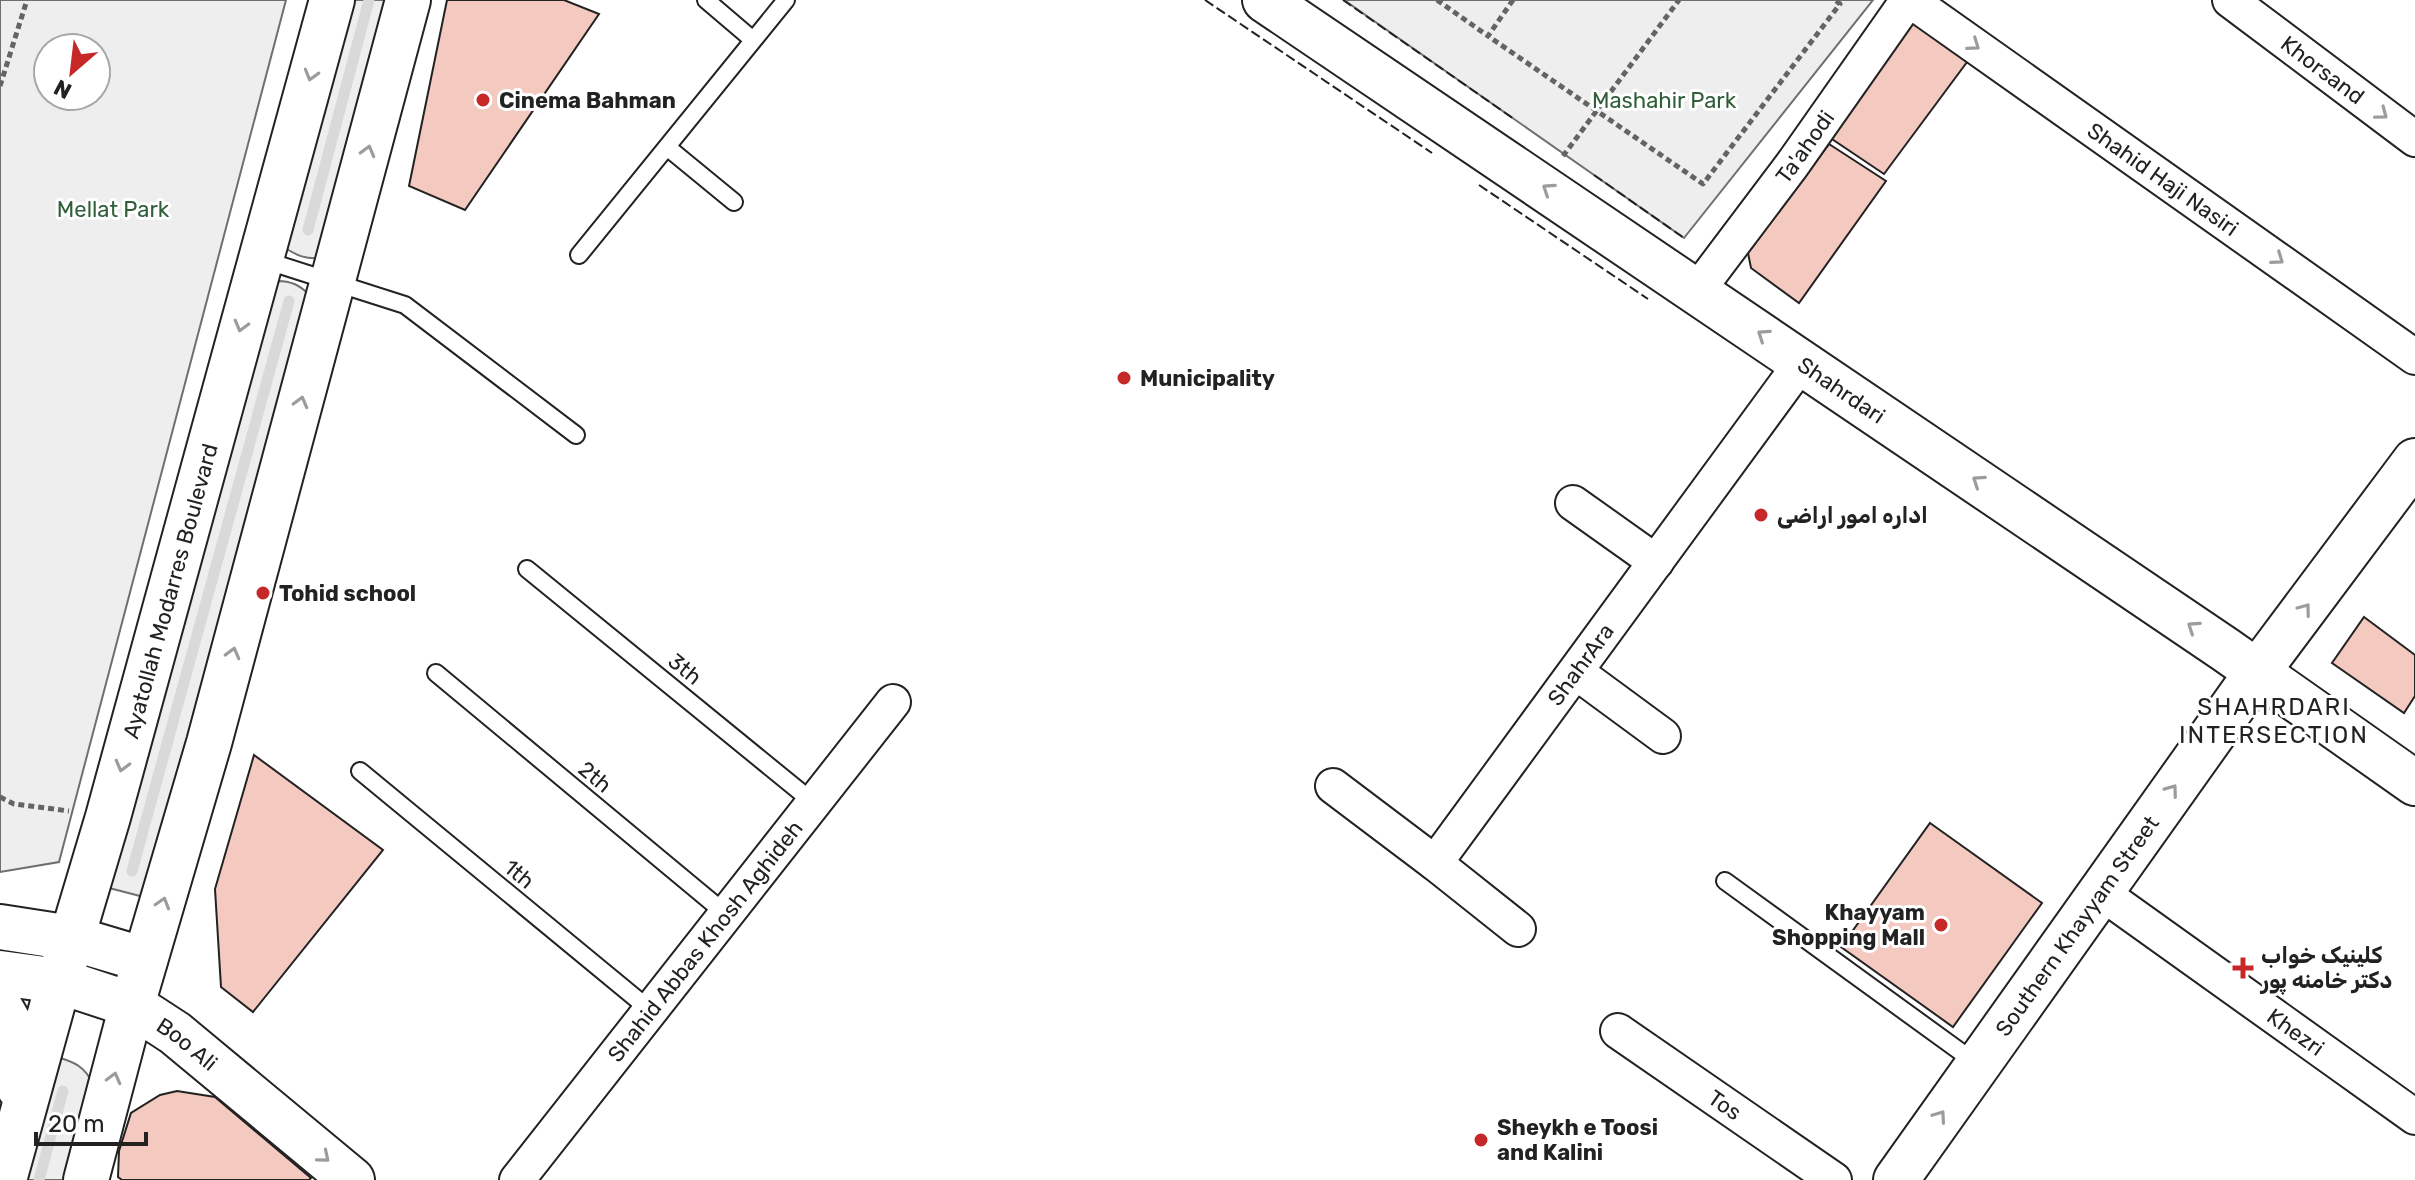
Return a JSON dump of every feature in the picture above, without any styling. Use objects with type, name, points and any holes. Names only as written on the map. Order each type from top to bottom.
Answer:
[{"type":"main road","name":"Ayatollah Modarres Boulevard","points":[[4,1180],[108,817],[332,0]]},
{"type":"main road","points":[[86,1180],[132,1005],[209,743],[408,0]]},
{"type":"main road","name":"Shahrdari","points":[[1265,0],[2258,671],[2415,783]]},
{"type":"main road","name":"Southern Khayyam Street","points":[[1896,1180],[2099,891],[2415,461]]},
{"type":"main road","points":[[0,927],[71,938],[145,960]]},
{"type":"main road","name":"Boo Ali","points":[[0,973],[59,981],[132,1005],[175,1033],[352,1180]]},
{"type":"main road","points":[[0,1007],[12,1028],[23,1110]]},
{"type":"street","name":"Ta'ahodi","points":[[1697,291],[1792,165],[1909,0]]},
{"type":"street","name":"Shahid Haji Nasiri","points":[[1909,0],[2415,357]]},
{"type":"street","name":"Khorsand","points":[[2230,0],[2415,139]]},
{"type":"street","name":"ShahrAra","points":[[1435,863],[1802,362]]},
{"type":"street","points":[[1573,503],[1656,562]]},
{"type":"street","points":[[1576,672],[1663,736]]},
{"type":"street","name":"Shahid Abbas Khosh Aghideh","points":[[517,1180],[893,702]]},
{"type":"street","points":[[1333,786],[1518,929]]},
{"type":"street","name":"Khezri","points":[[2099,891],[2415,1117]]},
{"type":"street","name":"Tos","points":[[1618,1031],[1834,1180]]},
{"type":"lane","points":[[706,0],[753,40]]},
{"type":"lane","points":[[579,255],[786,0]]},
{"type":"lane","points":[[667,147],[734,202]]},
{"type":"lane","points":[[260,259],[405,305],[576,435]]},
{"type":"lane","name":"3th","points":[[527,569],[814,803]]},
{"type":"lane","name":"2th","points":[[436,673],[726,914]]},
{"type":"lane","name":"1th","points":[[360,771],[650,1010]]},
{"type":"lane","points":[[1725,881],[1977,1064]]},
{"type":"path","points":[[0,86],[27,0]]},
{"type":"path","points":[[1437,0],[1703,184],[1840,4],[1835,0]]},
{"type":"path","points":[[1488,36],[1513,0]]},
{"type":"path","points":[[1541,185],[1679,0]]},
{"type":"path","points":[[0,797],[14,804],[108,817]]},
{"type":"green space","name":"Mellat Park","points":[[0,0],[286,0],[59,862],[0,872]]},
{"type":"green space","points":[[332,0],[408,0],[320,258],[310,258],[285,248]]},
{"type":"green space","name":"Mashahir Park","points":[[1344,0],[1873,0],[1684,238]]},
{"type":"green space","points":[[277,281],[295,284],[310,295],[163,902],[90,883]]},
{"type":"green space","points":[[57,1057],[79,1066],[93,1084],[65,1180],[7,1180]]},
{"type":"building","name":"Cinema Bahman","points":[[447,0],[564,0],[599,14],[465,210],[409,186]]},
{"type":"building","points":[[1913,17],[1970,58],[1884,174],[1823,133]]},
{"type":"building","points":[[1829,144],[1886,181],[1799,303],[1751,268],[1748,253]]},
{"type":"building","points":[[2364,617],[2415,655],[2415,696],[2404,713],[2332,663]]},
{"type":"building","points":[[254,755],[383,850],[253,1012],[221,987],[215,889]]},
{"type":"building","name":"Khayyam Shopping Mall","points":[[1930,823],[2042,903],[1953,1027],[1841,947]]},
{"type":"building","points":[[177,1091],[215,1097],[311,1178],[122,1180],[118,1177],[119,1151],[131,1113],[160,1095]]},
{"type":"waterway","points":[[308,230],[369,0]]},
{"type":"waterway","points":[[132,871],[289,301]]},
{"type":"waterway","points":[[39,1180],[63,1091]]},
{"type":"fence","points":[[1205,0],[1432,153]]},
{"type":"fence","points":[[1343,0],[1514,119]]},
{"type":"fence","points":[[1594,175],[1684,238]]},
{"type":"fence","points":[[1479,185],[1648,299]]},
{"type":"place","name":"Cinema Bahman","points":[[483,100]]},
{"type":"place","name":"Municipality","points":[[1124,378]]},
{"type":"place","name":"اداره امور اراضی","points":[[1761,515]]},
{"type":"place","name":"Tohid school","points":[[263,593]]},
{"type":"place","name":"Khayyam Shopping Mall","points":[[1941,925]]},
{"type":"place","name":"کلینیک خواب دکتر خامنه پور","points":[[2243,968]]},
{"type":"place","name":"Sheykh e Toosi and Kalini","points":[[1481,1140]]},
{"type":"district","name":"SHAHRDARI INTERSECTION","points":[[2274,721]]}]
